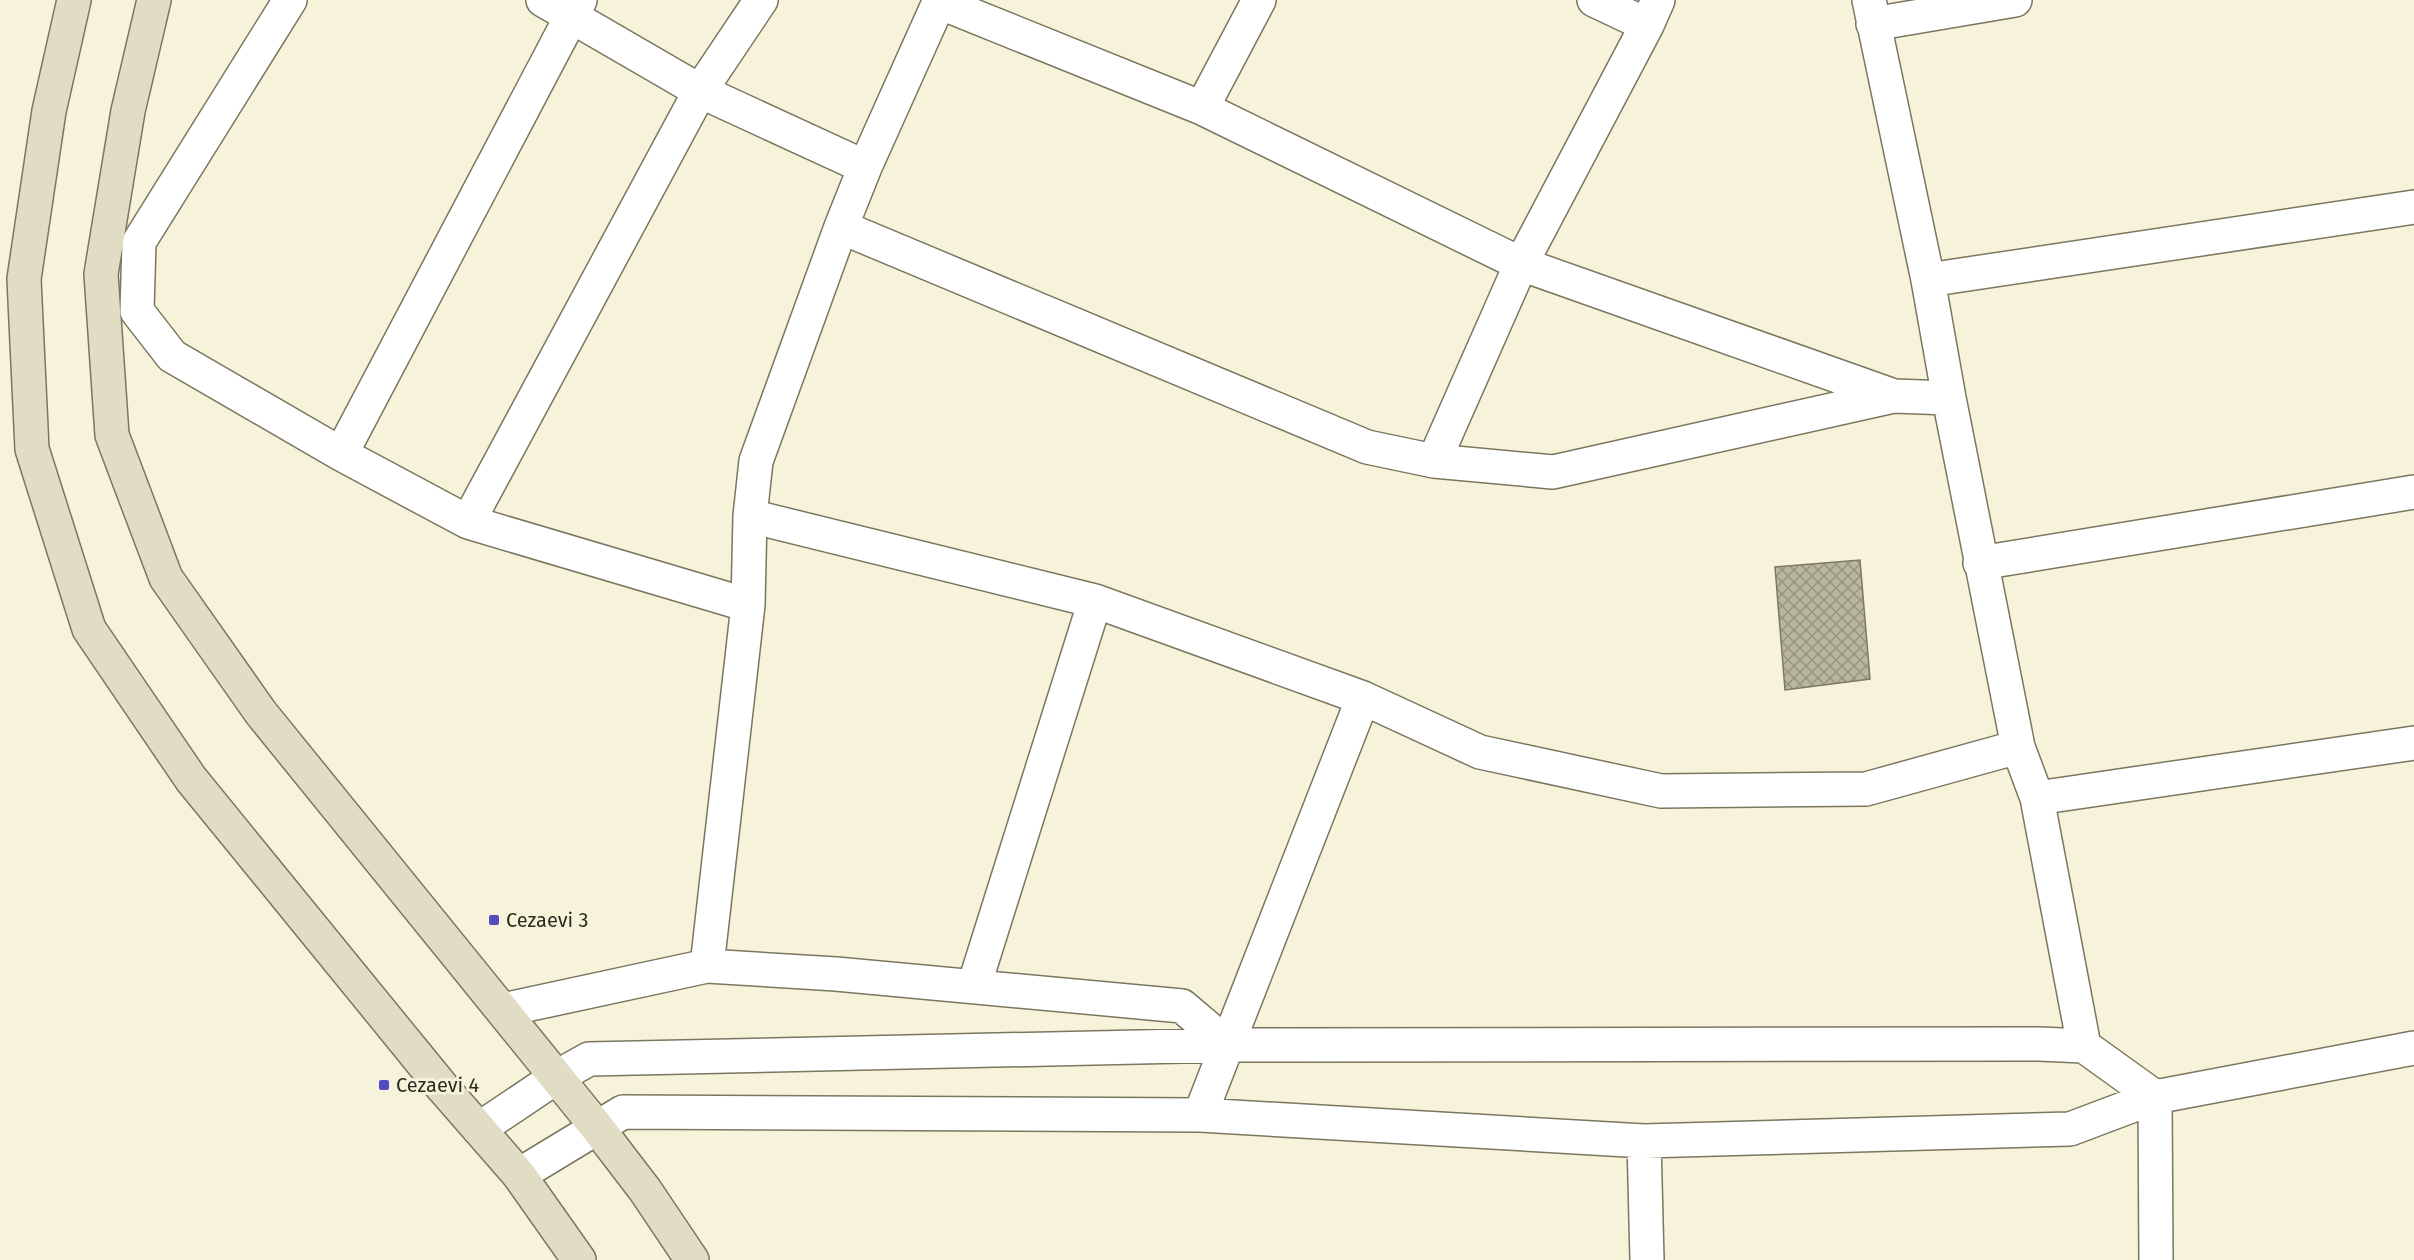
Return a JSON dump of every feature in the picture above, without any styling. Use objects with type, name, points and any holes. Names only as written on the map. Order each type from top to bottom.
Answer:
[{"type":"main road","points":[[74,0],[49,111],[24,279],[32,449],[89,629],[191,779],[442,1088],[519,1174],[579,1260]]},
{"type":"main road","points":[[154,0],[129,111],[101,274],[112,435],[166,578],[261,713],[596,1126],[645,1190],[692,1260]]},
{"type":"street","points":[[290,0],[139,242],[137,311],[172,356],[341,454],[468,522],[748,605]]},
{"type":"street","points":[[468,522],[700,91],[761,0]]},
{"type":"street","points":[[1202,108],[1259,0]]},
{"type":"street","points":[[1434,461],[1521,264],[1653,12],[1594,0]]},
{"type":"street","points":[[2015,0],[1871,12],[1928,280],[1980,563],[2018,747],[2037,798],[2084,1046]]},
{"type":"street","points":[[707,966],[748,605],[750,516],[756,461],[841,227],[865,167],[940,1],[1202,108],[1521,264],[1894,396]]},
{"type":"street","points":[[341,454],[564,5],[700,91],[865,167]]},
{"type":"street","points":[[1928,280],[2414,207]]},
{"type":"street","points":[[841,227],[1367,447],[1434,461],[1553,472],[1894,396],[1948,398]]},
{"type":"street","points":[[1980,563],[2414,492]]},
{"type":"street","points":[[750,516],[1095,601],[1363,698],[1480,752],[1661,791],[1866,789],[2018,747]]},
{"type":"street","points":[[974,986],[1095,601]]},
{"type":"street","points":[[1200,1115],[1363,698]]},
{"type":"street","points":[[2037,798],[2414,743]]},
{"type":"street","points":[[503,1010],[707,966],[974,986],[1182,1006],[1228,1045]]},
{"type":"street","points":[[479,1129],[555,1078],[589,1059],[1228,1045],[2039,1044],[2084,1046],[2154,1097]]},
{"type":"street","points":[[519,1174],[596,1126],[623,1112],[1200,1115],[1644,1142],[2070,1129],[2154,1097],[2414,1048]]},
{"type":"street","points":[[2154,1097],[2156,1260]]},
{"type":"street","points":[[1644,1142],[1647,1260]]},
{"type":"building","points":[[1860,560],[1870,679],[1785,690],[1775,567]]},
{"type":"place","name":"Cezaevi 3","points":[[494,920]]},
{"type":"place","name":"Cezaevi 4","points":[[384,1085]]}]
